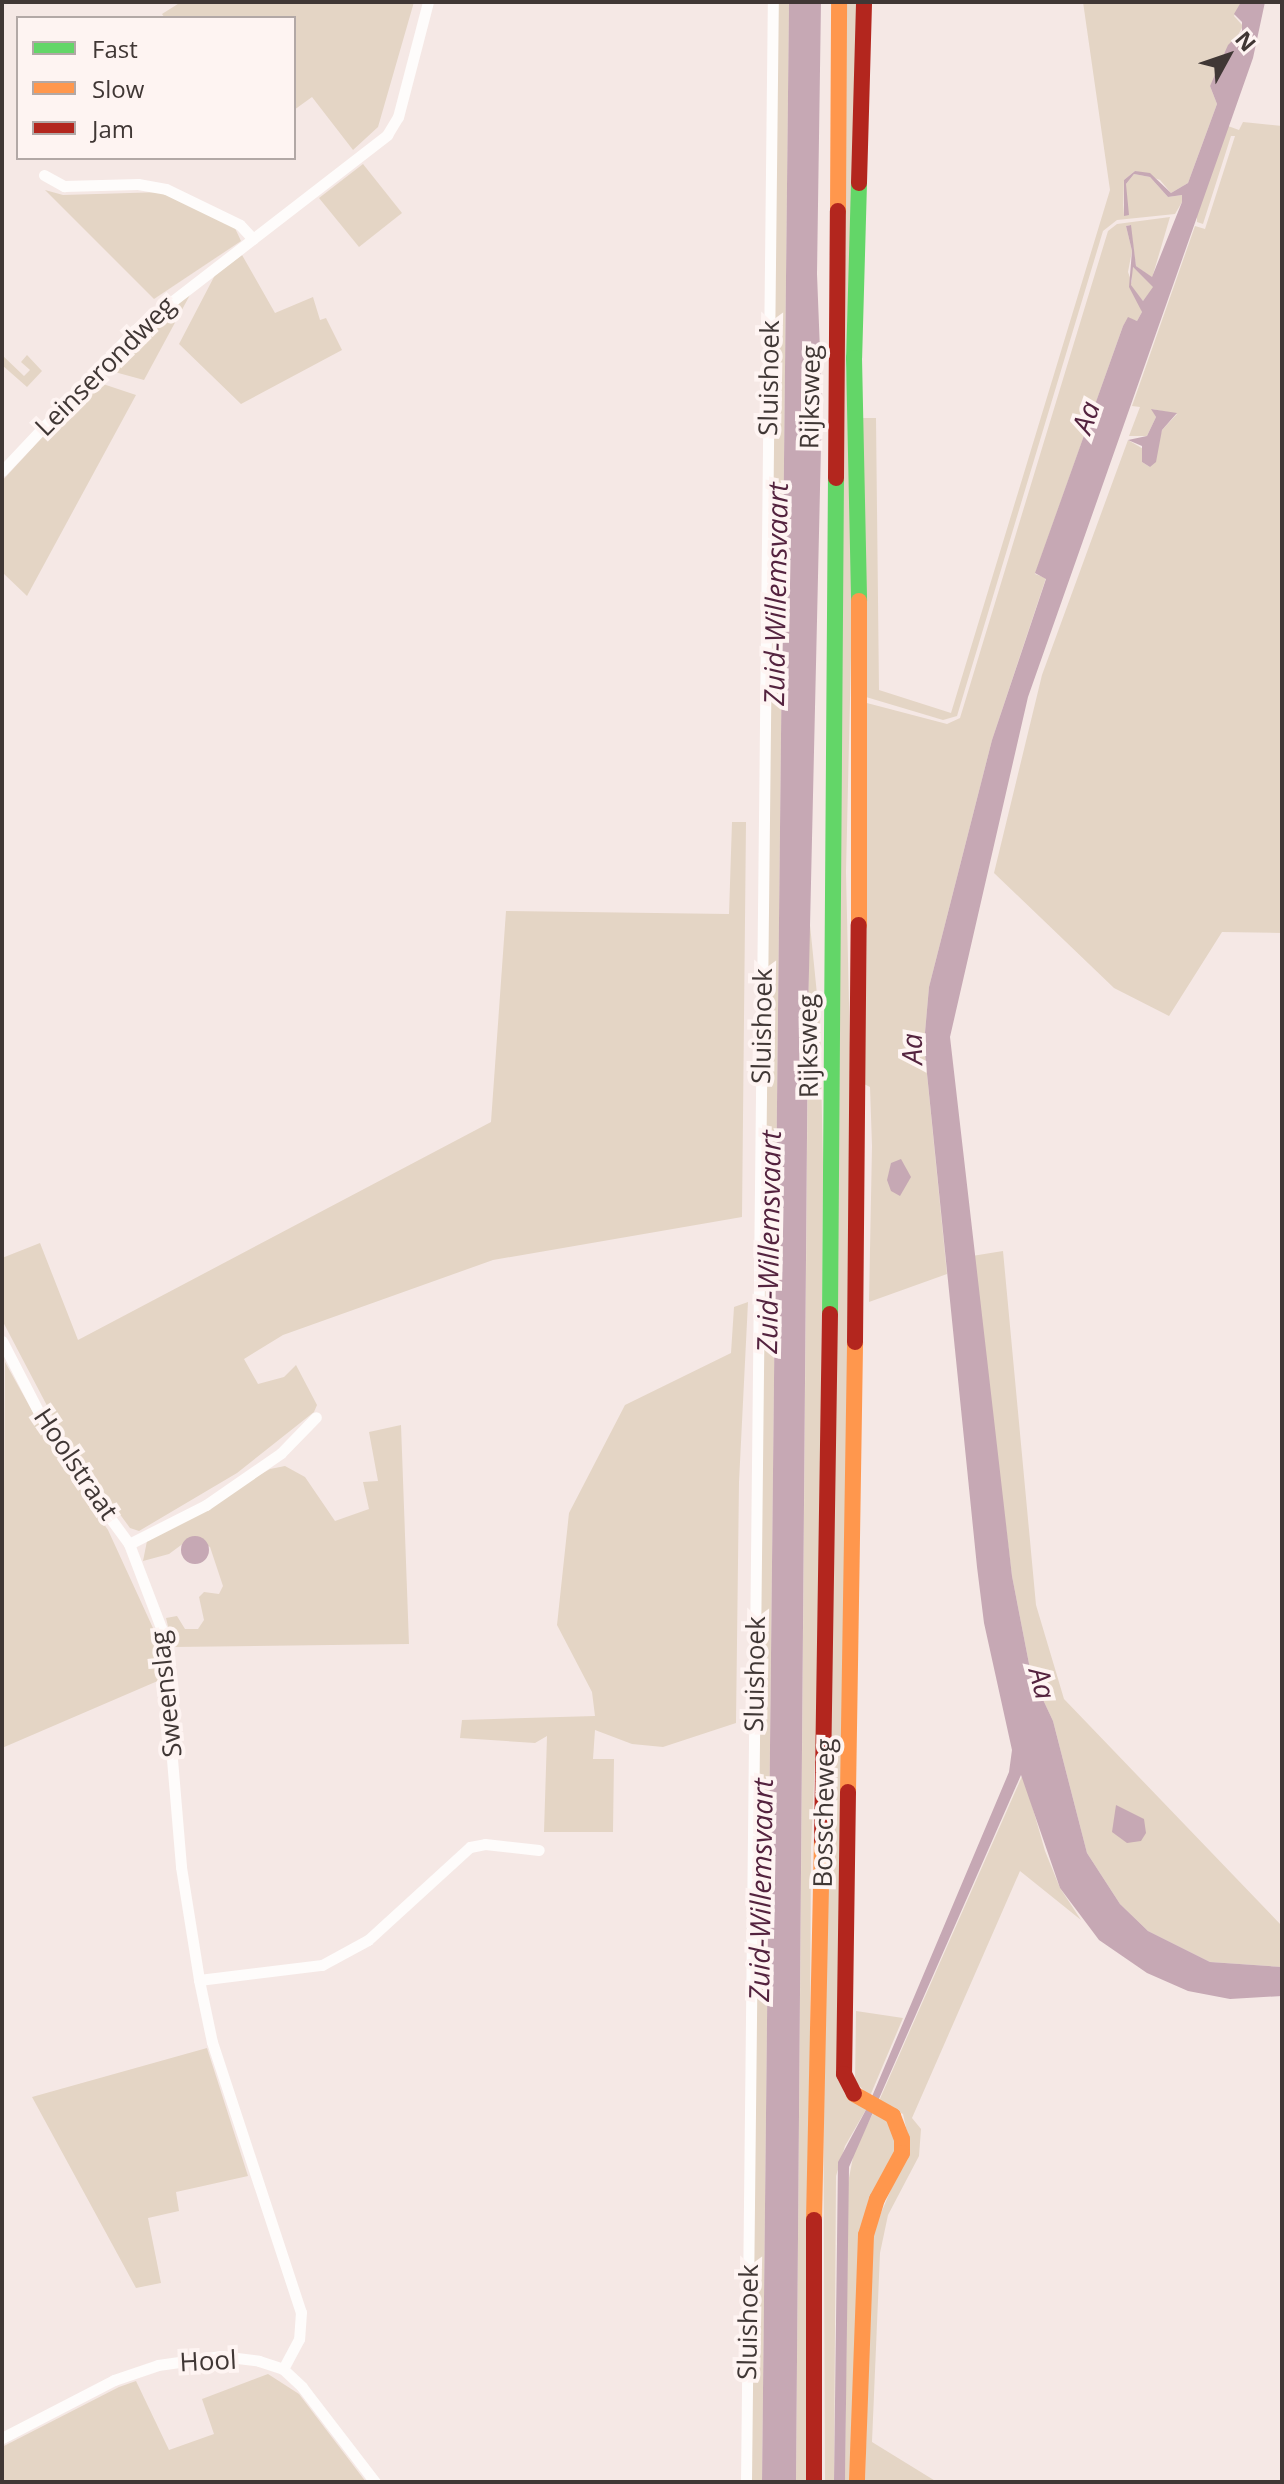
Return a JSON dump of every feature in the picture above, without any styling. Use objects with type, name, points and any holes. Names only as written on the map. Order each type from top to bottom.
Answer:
[{"type":"street","name":"Leinserondweg","points":[[2,471],[135,330],[387,135],[398,117],[428,2]]},
{"type":"street","name":"Sluishoek","points":[[746,2482],[773,2]]},
{"type":"street","name":"Rijksweg","points":[[832,1129],[829,858],[839,2]]},
{"type":"street","name":"Rijksweg","points":[[859,1109],[859,426],[854,358],[864,2]]},
{"type":"street","points":[[44,175],[64,186],[138,184],[166,189],[240,225],[253,239]]},
{"type":"street","name":"Bosscheweg","points":[[857,2482],[866,2235],[877,2199],[902,2153],[901,2131],[893,2116],[848,2088],[844,2074],[859,1109]]},
{"type":"street","name":"Bosscheweg","points":[[814,2482],[814,2043],[828,1689],[832,1129]]},
{"type":"street","name":"Hoolstraat","points":[[2,1341],[53,1440],[129,1544]]},
{"type":"street","points":[[129,1544],[206,1505],[281,1453],[316,1417]]},
{"type":"street","name":"Sweenslag","points":[[129,1544],[161,1628],[181,1867],[212,2042],[301,2312],[299,2339],[283,2369]]},
{"type":"street","points":[[199,1980],[322,1965],[368,1940],[470,1847],[485,1844],[539,1850]]},
{"type":"street","name":"Hool","points":[[2,2438],[114,2380],[158,2365],[221,2356],[283,2369]]},
{"type":"street","points":[[283,2369],[375,2482]]},
{"type":"shaded area","points":[[181,2],[414,2],[378,127],[353,150],[312,97],[296,109],[296,16],[162,14]]},
{"type":"shaded area","points":[[778,2],[789,2],[762,2482],[749,2482]]},
{"type":"shaded area","points":[[789,2],[821,2],[817,274],[822,402],[808,1014],[796,2482],[762,2482]]},
{"type":"shaded area","points":[[843,2],[858,2],[846,369],[855,483],[846,872],[852,1136],[840,2066],[844,2093],[868,2106],[845,2146],[836,2176],[834,2482],[825,2482],[823,2025]]},
{"type":"shaded area","points":[[1083,2],[1241,2],[1234,16],[1243,26],[1210,86],[1217,104],[1188,183],[1171,193],[1160,180],[1135,171],[1124,180],[1123,215],[1126,184],[1134,174],[1150,177],[1168,197],[1182,195],[1182,202],[1175,214],[1117,220],[1103,231],[957,716],[943,720],[866,697],[862,418],[876,418],[879,690],[951,713],[1110,190]]},
{"type":"shaded area","points":[[1241,2],[1265,2],[1253,58],[1028,697],[950,1037],[1012,1576],[1031,1674],[1053,1721],[1087,1853],[1120,1904],[1148,1931],[1210,1962],[1282,1967],[1282,1996],[1230,1999],[1188,1991],[1147,1973],[1099,1940],[1060,1888],[1021,1775],[849,2167],[845,2482],[834,2482],[838,2162],[868,2106],[1009,1772],[1012,1750],[984,1623],[977,1567],[924,1044],[929,987],[992,740],[1046,579],[1035,573],[1123,326],[1128,317],[1137,321],[1142,312],[1129,287],[1132,251],[1126,226],[1131,225],[1136,266],[1152,277],[1182,202],[1182,195],[1168,197],[1150,177],[1134,174],[1126,184],[1129,215],[1124,216],[1124,180],[1135,171],[1150,173],[1171,193],[1188,183],[1217,104],[1210,86],[1228,45],[1242,31],[1242,22],[1234,14]],"holes":[[[1133,267],[1153,287],[1143,301],[1131,285]]]},
{"type":"shaded area","points":[[1243,122],[1282,126],[1282,933],[1222,932],[1169,1016],[1114,988],[994,873],[1042,675],[1128,440],[1145,450],[1142,462],[1150,467],[1162,430],[1177,414],[1152,409],[1156,417],[1147,436],[1129,436],[1140,407],[1132,406],[1195,226],[1205,229],[1235,136],[1231,136],[1203,224],[1197,222],[1197,210],[1228,126],[1239,130]]},
{"type":"shaded area","points":[[363,164],[402,213],[359,247],[319,198]]},
{"type":"shaded area","points":[[45,190],[63,195],[163,192],[234,226],[241,241],[154,299]]},
{"type":"shaded area","points":[[1170,217],[1152,278],[1136,266],[1130,225],[1126,226],[1132,251],[1128,272],[1142,312],[1137,321],[1128,318],[1123,326],[1035,574],[1046,578],[992,740],[929,987],[924,1044],[947,1274],[869,1302],[872,1146],[870,1087],[864,1084],[863,702],[947,724],[960,718],[1108,231],[1117,224]]},
{"type":"shaded area","points":[[242,255],[275,313],[313,297],[320,320],[326,318],[342,350],[241,404],[179,344],[215,275]]},
{"type":"shaded area","points":[[1132,266],[1154,287],[1143,301],[1132,288]]},
{"type":"shaded area","points":[[191,293],[144,380],[111,371],[107,365]]},
{"type":"shaded area","points":[[2,355],[24,376],[30,370],[21,362],[27,355],[42,371],[27,387],[2,365]]},
{"type":"shaded area","points":[[94,381],[136,395],[27,596],[2,572],[2,481]]},
{"type":"shaded area","points":[[1151,409],[1177,413],[1162,430],[1156,462],[1150,467],[1142,462],[1142,446],[1128,440],[1147,436],[1156,417]]},
{"type":"shaded area","points":[[732,822],[746,822],[742,1217],[493,1260],[283,1335],[244,1359],[258,1384],[284,1377],[296,1365],[317,1405],[314,1412],[237,1473],[139,1531],[130,1528],[64,1438],[2,1320],[2,1258],[40,1243],[78,1340],[491,1122],[506,911],[729,914]]},
{"type":"shaded area","points":[[809,915],[820,1024],[823,1163],[819,1677],[811,1847],[808,2482],[796,2482]]},
{"type":"shaded area","points":[[901,1159],[911,1177],[900,1196],[891,1191],[887,1180],[891,1163]]},
{"type":"shaded area","points":[[1003,1251],[1036,1605],[1064,1699],[1282,1926],[1282,1967],[1210,1962],[1148,1931],[1120,1904],[1087,1853],[1053,1721],[1031,1674],[1012,1576],[972,1256]]},
{"type":"shaded area","points":[[748,1302],[739,1482],[736,1723],[663,1747],[632,1744],[595,1730],[593,1759],[614,1759],[613,1832],[544,1832],[547,1736],[535,1743],[460,1738],[462,1720],[595,1716],[592,1692],[557,1625],[569,1513],[625,1405],[731,1353],[734,1307]]},
{"type":"shaded area","points":[[5,1362],[59,1459],[108,1530],[153,1628],[160,1680],[2,1748]]},
{"type":"shaded area","points":[[401,1425],[409,1644],[173,1647],[166,1618],[177,1616],[185,1629],[198,1629],[204,1620],[199,1597],[204,1592],[219,1594],[223,1586],[210,1547],[192,1537],[169,1554],[143,1561],[147,1541],[270,1469],[285,1466],[305,1477],[335,1521],[369,1509],[363,1482],[378,1481],[369,1432]]},
{"type":"shaded area","points":[[195,1536],[205,1540],[209,1550],[205,1560],[195,1564],[185,1560],[181,1550],[185,1540]]},
{"type":"shaded area","points":[[1023,1774],[1045,1851],[1060,1888],[1081,1920],[1020,1871],[912,2118],[921,2129],[919,2156],[888,2215],[880,2253],[872,2442],[937,2482],[865,2482],[872,2234],[910,2145],[903,2114],[879,2101]]},
{"type":"shaded area","points":[[1116,1805],[1144,1819],[1146,1833],[1141,1841],[1127,1843],[1112,1832]]},
{"type":"shaded area","points":[[856,2011],[903,2018],[870,2096],[855,2082]]},
{"type":"shaded area","points":[[207,2048],[248,2176],[176,2192],[179,2211],[148,2218],[161,2283],[136,2288],[32,2097]]},
{"type":"shaded area","points":[[875,2109],[886,2115],[900,2145],[873,2198],[853,2482],[845,2482],[848,2183],[854,2152]]},
{"type":"shaded area","points":[[268,2374],[299,2394],[366,2482],[5,2482],[2,2475],[2,2447],[119,2387],[136,2381],[169,2450],[214,2434],[202,2399]]},
{"type":"traffic: fast","points":[[859,183],[854,358],[859,601]]},
{"type":"traffic: fast","points":[[830,1314],[836,478]]},
{"type":"traffic: slow","points":[[838,211],[839,2]]},
{"type":"traffic: slow","points":[[859,601],[859,925]]},
{"type":"traffic: slow","points":[[848,1792],[855,1342]]},
{"type":"traffic: slow","points":[[814,2220],[822,1840]]},
{"type":"traffic: slow","points":[[854,2094],[893,2116],[902,2139],[902,2153],[877,2199],[866,2235],[857,2482]]},
{"type":"traffic: jam","points":[[859,183],[864,2]]},
{"type":"traffic: jam","points":[[836,478],[838,211]]},
{"type":"traffic: jam","points":[[855,1342],[859,925]]},
{"type":"traffic: jam","points":[[822,1840],[830,1314]]},
{"type":"traffic: jam","points":[[848,1792],[844,2074],[854,2094]]},
{"type":"traffic: jam","points":[[814,2220],[814,2482]]},
{"type":"water label","name":"Aa","points":[[1085,417]]},
{"type":"water label","name":"Zuid-Willemsvaart","points":[[775,594]]},
{"type":"water label","name":"Aa","points":[[911,1049]]},
{"type":"water label","name":"Zuid-Willemsvaart","points":[[768,1242]]},
{"type":"water label","name":"Aa","points":[[1043,1683]]},
{"type":"water label","name":"Zuid-Willemsvaart","points":[[760,1890]]}]
